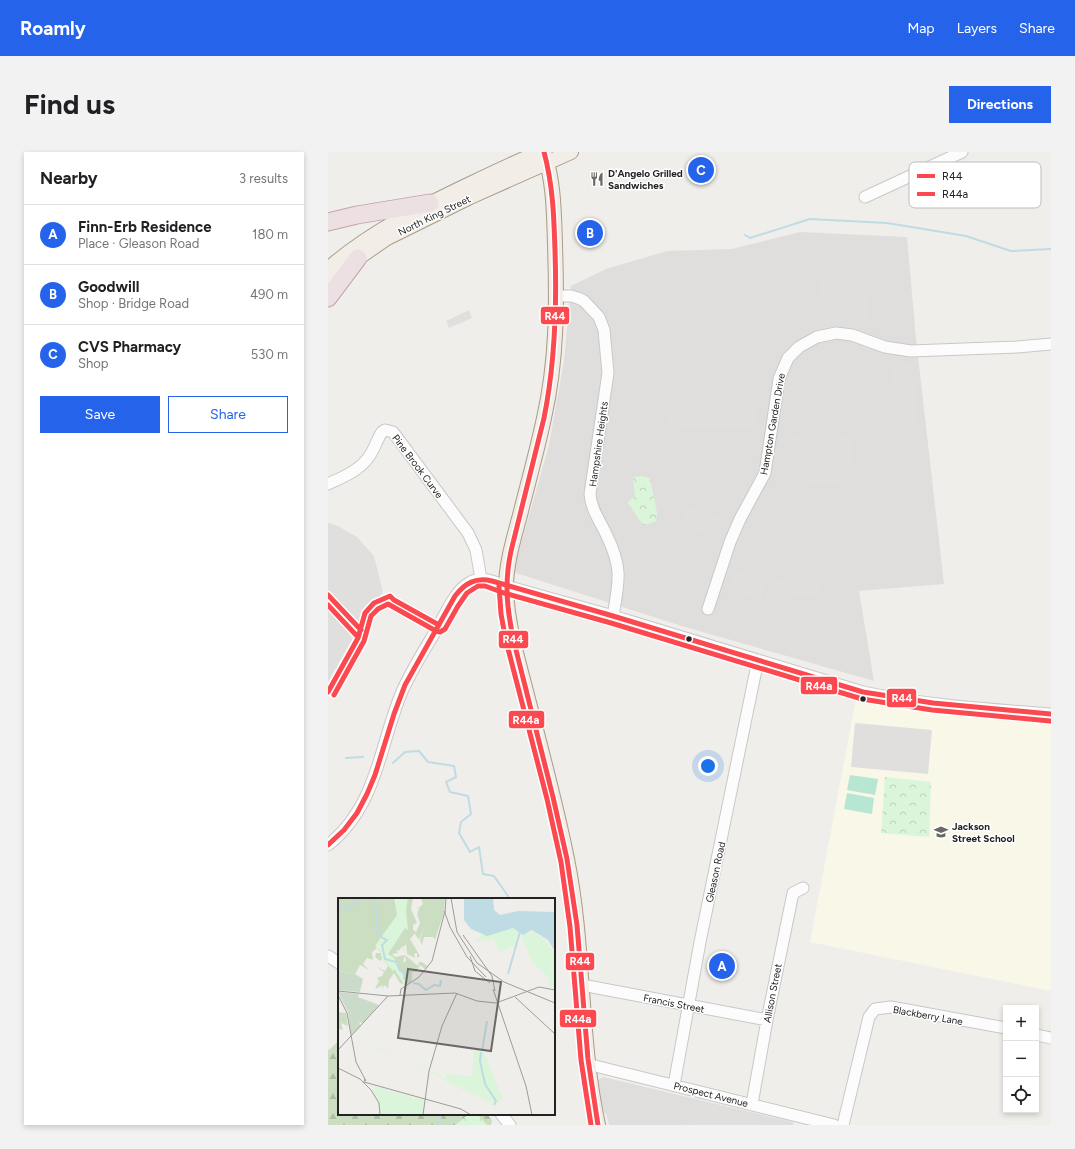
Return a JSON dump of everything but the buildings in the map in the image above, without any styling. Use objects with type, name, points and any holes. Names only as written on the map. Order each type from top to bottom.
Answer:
[{"type":"highway","points":[[328,222],[358,215],[430,203]]},
{"type":"highway","points":[[328,298],[358,258]]},
{"type":"main road","points":[[570,152],[544,155],[553,195],[557,296],[553,366],[545,417],[511,549],[506,586],[507,604],[513,643],[568,860],[577,924],[587,1064],[591,1096],[598,1125]]},
{"type":"main road","name":"North King Street","points":[[328,269],[358,245],[394,222],[430,203],[544,155]]},
{"type":"main road","name":"North King Street","points":[[328,281],[387,238],[470,197],[544,155]]},
{"type":"street","points":[[940,162],[962,152]]},
{"type":"street","points":[[865,197],[909,177]]},
{"type":"street","name":"Hampshire Heights","points":[[557,296],[571,296],[584,301],[599,316],[604,330],[608,373],[590,494],[594,511],[610,543],[618,568],[619,583],[613,616]]},
{"type":"street","name":"Hampton Garden Drive","points":[[708,609],[723,559],[734,530],[765,473],[779,379],[788,358],[799,347],[817,337],[836,333],[852,335],[885,347],[911,351],[1017,347],[1051,344]]},
{"type":"street","name":"Pine Brook Curve","points":[[328,484],[362,465],[371,454],[382,432],[385,430],[393,432],[468,533],[476,550],[481,579]]},
{"type":"street","points":[[328,845],[349,825],[359,811],[368,792],[392,716],[413,669],[459,593],[468,583],[481,579],[490,580],[506,586],[613,616],[868,693],[960,706],[1051,714]]},
{"type":"street","name":"Gleason Road","points":[[674,1085],[700,942],[758,660]]},
{"type":"street","name":"Allison Street","points":[[752,1104],[792,893],[803,888]]},
{"type":"street","points":[[328,956],[338,962]]},
{"type":"street","name":"Francis Street","points":[[582,985],[767,1020]]},
{"type":"street","name":"Blackberry Lane","points":[[843,1125],[869,1017],[875,1009],[891,1007],[1003,1027]]},
{"type":"street","points":[[1039,1035],[1051,1038]]},
{"type":"street","name":"Prospect Avenue","points":[[587,1064],[834,1125]]},
{"type":"street","points":[[502,1115],[510,1125]]},
{"type":"shaded area","points":[[800,232],[907,237],[916,339],[944,584],[859,591],[874,681],[685,627],[513,572],[549,445],[564,361],[571,286],[606,269],[667,251],[732,249]]},
{"type":"shaded area","points":[[863,269],[870,327],[856,326],[856,321],[849,320],[825,325],[819,275]]},
{"type":"shaded area","points":[[469,310],[472,318],[449,328],[446,321]]},
{"type":"shaded area","points":[[913,365],[918,432],[897,434],[892,366]]},
{"type":"shaded area","points":[[684,407],[758,407],[754,427],[669,430],[666,410]]},
{"type":"shaded area","points":[[786,435],[821,440],[850,436],[855,480],[821,485],[781,478]]},
{"type":"shaded area","points":[[690,507],[723,518],[717,537],[682,526],[683,514]]},
{"type":"shaded area","points":[[328,523],[338,526],[357,537],[374,556],[383,592],[354,636],[328,682]]},
{"type":"shaded area","points":[[734,570],[764,579],[761,600],[728,589]]},
{"type":"shaded area","points":[[817,575],[820,594],[767,602],[766,594],[770,580]]},
{"type":"shaded area","name":"Jackson Street School","points":[[856,699],[956,713],[1051,721],[1051,991],[810,942]]},
{"type":"shaded area","points":[[855,723],[932,730],[928,774],[851,767]]},
{"type":"shaded area","points":[[603,1077],[793,1122],[793,1125],[609,1125],[606,1113],[604,1113],[599,1090],[598,1080]]},
{"type":"shaded area","points":[[691,1100],[761,1117],[759,1125],[699,1125],[686,1122]]},
{"type":"green space","points":[[640,476],[650,478],[657,513],[656,521],[643,525],[628,503],[635,496],[633,481],[635,477]]},
{"type":"green space","points":[[850,775],[878,779],[875,795],[847,790]]},
{"type":"green space","points":[[885,777],[931,782],[929,837],[881,833]]},
{"type":"green space","points":[[847,793],[874,798],[872,814],[844,809]]},
{"type":"green space","points":[[338,1041],[338,1115],[488,1115],[492,1120],[491,1125],[328,1125],[328,1049],[329,1050]]},
{"type":"green space","points":[[468,1115],[478,1115],[487,1125],[455,1125]]},
{"type":"waterway","points":[[745,235],[750,238],[810,219],[887,223],[966,236],[1011,251],[1051,249]]},
{"type":"waterway","points":[[393,763],[405,752],[419,751],[428,762],[454,766],[456,777],[446,782],[450,792],[468,796],[471,814],[461,822],[459,833],[470,852],[479,847],[483,874],[494,876],[509,898]]},
{"type":"waterway","points":[[346,758],[363,757]]},
{"type":"waterway","points":[[437,1125],[442,1115]]},
{"type":"transit line","name":"R44","points":[[544,152],[551,189],[554,226],[556,293],[553,356],[544,418],[511,551],[507,596],[514,642],[567,859],[577,925],[588,1059],[598,1125]]},
{"type":"transit line","name":"R44","points":[[328,845],[344,830],[357,813],[367,794],[375,775],[394,714],[405,685],[455,596],[467,584],[481,580],[492,581],[613,616],[863,692],[933,703],[1051,714]]},
{"type":"transit line","name":"R44a","points":[[334,695],[364,641],[371,616],[378,609],[388,604],[440,632],[445,629],[467,593],[478,586],[485,586],[504,593],[611,623],[862,699],[932,710],[1050,721]]},
{"type":"transit line","name":"R44a","points":[[499,586],[501,614],[506,641],[547,799],[561,862],[570,927],[581,1060],[591,1125]]},
{"type":"transit line","name":"R44","points":[[328,595],[361,630]]},
{"type":"transit line","name":"R44","points":[[328,692],[358,638],[365,613],[374,603],[390,596],[394,600],[439,625]]},
{"type":"transit line","name":"R44a","points":[[328,605],[356,635]]},
{"type":"place","name":"CVS Pharmacy","points":[[701,170]]},
{"type":"place","name":"D'Angelo Grilled Sandwiches","points":[[597,179]]},
{"type":"place","name":"Goodwill","points":[[590,233]]},
{"type":"place","name":"Jackson Street School","points":[[941,832]]},
{"type":"place","name":"Finn-Erb Residence","points":[[722,966]]}]
